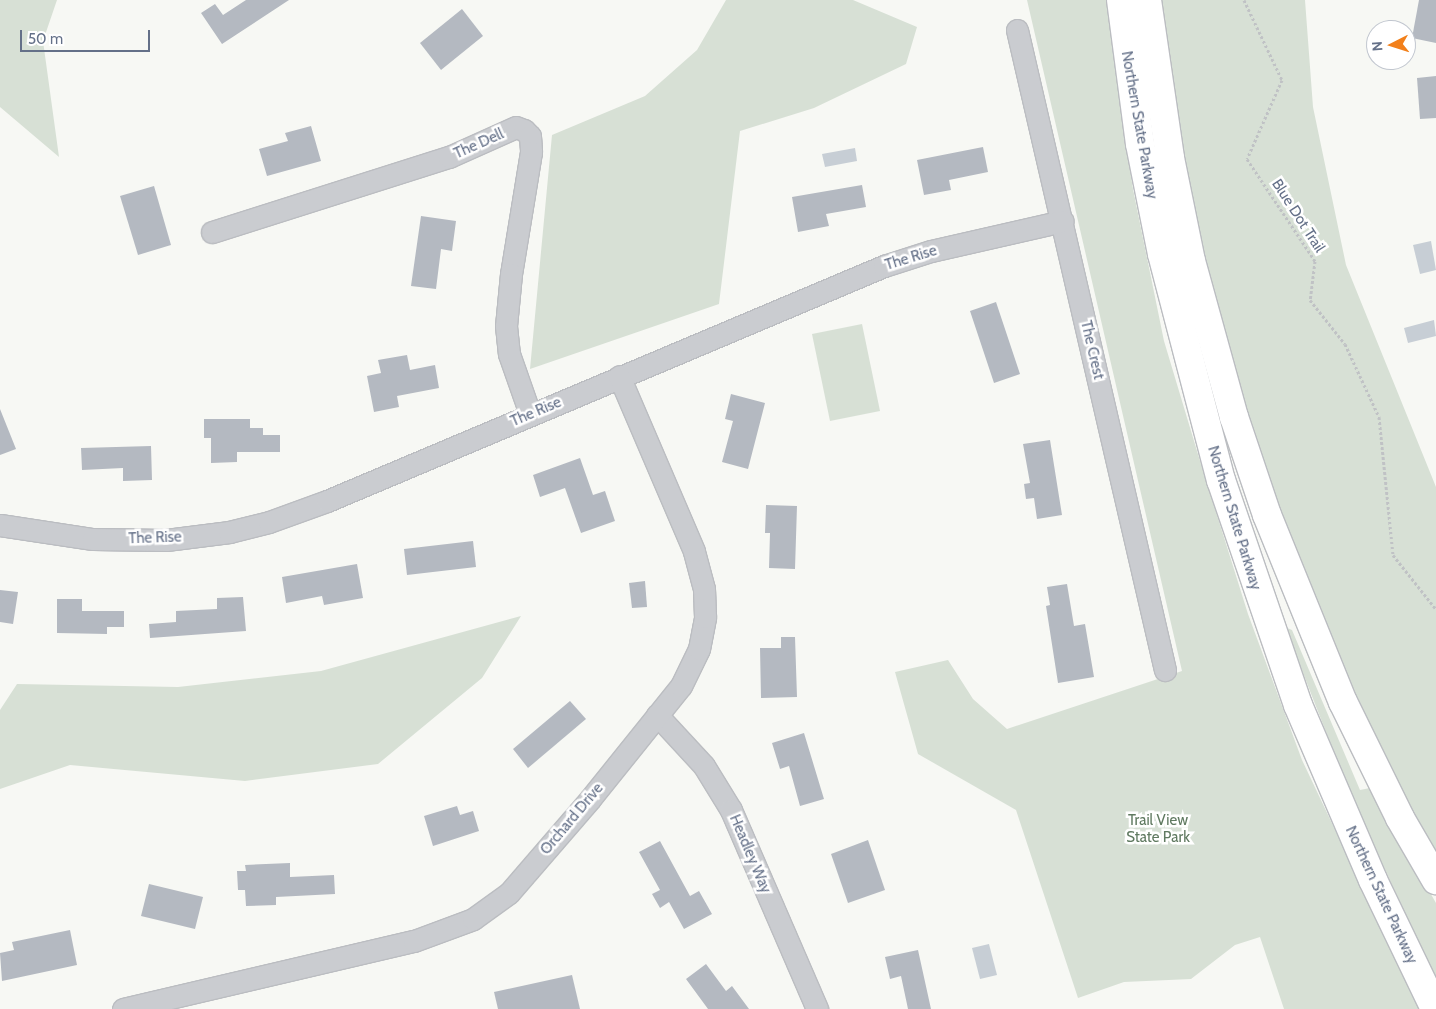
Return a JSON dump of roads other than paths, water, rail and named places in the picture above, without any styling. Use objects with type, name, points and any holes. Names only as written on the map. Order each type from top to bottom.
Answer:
[{"type":"highway","name":"Northern State Parkway","points":[[1121,0],[1140,144],[1162,254],[1221,480],[1298,706],[1373,880],[1435,1009]]},
{"type":"highway","name":"Northern State Parkway","points":[[1147,0],[1170,158],[1191,261],[1234,417],[1270,524],[1343,702],[1400,818],[1436,880]]},
{"type":"street","name":"The Crest","points":[[1017,30],[1165,670]]},
{"type":"street","name":"The Dell","points":[[212,232],[449,157],[516,127],[524,130],[530,136],[531,152],[511,274],[506,326],[509,354],[530,414]]},
{"type":"street","name":"The Rise","points":[[0,525],[93,539],[166,540],[229,532],[327,501],[619,376],[884,266],[931,251],[1062,221]]},
{"type":"street","name":"Orchard Drive","points":[[123,1009],[414,941],[473,919],[509,893],[590,800],[681,686],[699,649],[705,617],[704,589],[694,551],[619,376]]},
{"type":"street","name":"Headley Way","points":[[657,715],[704,766],[731,810],[817,1009]]},
{"type":"park label","name":"Trail View State Park","points":[[1158,828]]}]
